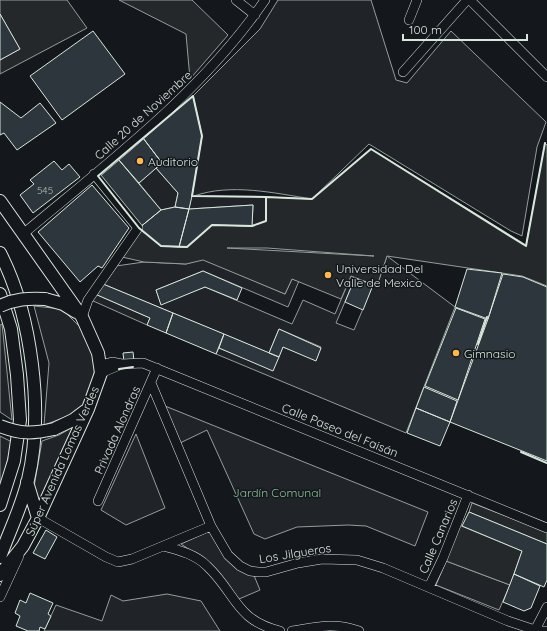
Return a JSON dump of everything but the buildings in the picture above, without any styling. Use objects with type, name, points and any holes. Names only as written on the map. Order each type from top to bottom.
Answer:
[{"type":"main road","points":[[0,200],[81,315],[92,336],[101,369]]},
{"type":"main road","name":"Súper Avenida Lomas Verdes","points":[[0,253],[7,267],[26,327],[34,373],[34,449],[27,482],[0,557]]},
{"type":"main road","points":[[0,294],[11,329],[18,375],[20,420],[14,461],[0,505]]},
{"type":"main road","points":[[0,306],[10,301],[28,298],[45,299],[63,304],[81,315]]},
{"type":"main road","name":"Súper Avenida Lomas Verdes","points":[[0,575],[23,546],[38,518],[88,408],[101,369]]},
{"type":"main road","points":[[0,426],[16,432],[36,434],[54,429],[73,420],[88,408]]},
{"type":"main road","points":[[27,482],[38,518]]},
{"type":"street","points":[[236,0],[255,15]]},
{"type":"street","name":"Calle 20 de Noviembre","points":[[23,234],[193,88],[255,15],[265,0]]},
{"type":"street","points":[[409,20],[417,0]]},
{"type":"street","points":[[403,72],[468,0],[547,77]]},
{"type":"street","points":[[81,315],[88,300],[138,228],[94,174]]},
{"type":"street","name":"Calle Paseo del Faisán","points":[[101,369],[114,369],[122,364],[142,363],[157,368],[468,494],[547,528]]},
{"type":"street","name":"Privada Alondras","points":[[98,501],[157,368]]},
{"type":"street","name":"Los Jilgueros","points":[[151,383],[211,526],[228,555],[240,566],[250,571],[266,572],[298,562],[322,559],[357,560],[383,568],[508,621],[535,630],[546,631]]},
{"type":"street","name":"Calle Canarios","points":[[429,587],[443,558],[468,494]]},
{"type":"street","points":[[38,518],[106,557],[118,562],[132,559],[211,526]]},
{"type":"street","points":[[0,597],[23,546]]},
{"type":"street","points":[[163,546],[194,556],[206,565],[220,580],[241,610],[248,617],[280,631]]},
{"type":"street","points":[[535,630],[547,607]]},
{"type":"street","points":[[292,631],[320,625],[336,625],[359,631]]},
{"type":"green space","points":[[278,0],[371,0],[396,80],[407,83],[451,31],[546,122],[537,147],[522,236],[511,231],[369,144],[312,199],[253,190],[223,190],[194,196],[266,197],[266,221],[252,226],[253,205],[189,209],[202,136],[193,96],[260,29]]},
{"type":"green space","points":[[156,168],[178,193],[175,207],[161,210],[139,183]]},
{"type":"green space","points":[[387,256],[455,307],[406,433],[216,354],[219,348],[273,370],[283,347],[316,360],[321,347],[279,329],[269,353],[103,284],[116,266],[144,262],[186,264],[203,259],[285,294],[292,279],[299,281],[288,307],[203,271],[156,290],[161,304],[205,287],[292,324],[303,300],[335,314],[351,276],[355,278],[336,323],[354,330],[373,285],[377,286]]},
{"type":"green space","points":[[95,294],[150,318],[147,325],[91,300]]},
{"type":"green space","points":[[34,306],[62,309],[82,329],[95,355],[94,379],[85,404],[71,415],[44,425],[49,363]]},
{"type":"green space","points":[[2,324],[12,420],[0,412],[0,325]]},
{"type":"green space","name":"Jardín Comunal","points":[[165,406],[428,512],[415,546],[366,526],[348,525],[297,527],[265,539],[254,534],[207,430],[180,443]]},
{"type":"green space","points":[[73,427],[38,503],[34,487],[42,441],[59,435]]},
{"type":"green space","points":[[136,434],[165,508],[126,525],[101,510]]},
{"type":"green space","points":[[0,436],[12,442],[0,490]]},
{"type":"green space","points":[[212,530],[221,547],[253,573],[260,590],[239,599],[199,556],[181,544]]},
{"type":"green space","points":[[446,561],[510,585],[499,610],[436,585]]},
{"type":"green space","points":[[167,594],[201,601],[220,631],[44,631],[56,605],[102,621],[111,595],[123,601]]},
{"type":"shaded area","points":[[0,0],[67,0],[87,28],[0,74],[0,60],[20,49],[0,14]]},
{"type":"shaded area","points":[[119,0],[192,0],[228,35],[190,79],[186,34]]},
{"type":"shaded area","points":[[545,143],[547,145],[547,286],[522,276],[387,256],[377,286],[351,276],[341,299],[292,279],[285,294],[203,260],[186,264],[144,262],[122,257],[139,228],[161,246],[187,247],[212,225],[252,226],[266,221],[266,197],[312,199],[371,149],[526,245]],"holes":[[[227,248],[267,248],[374,256]]]},
{"type":"shaded area","points":[[472,503],[547,532],[547,544],[469,512]]},
{"type":"shaded area","points":[[459,525],[522,551],[510,585],[446,561]]},
{"type":"wall","points":[[193,96],[202,136],[192,196],[266,197],[266,221],[252,226],[212,225],[187,247],[161,246],[139,228],[98,176],[193,96]]},
{"type":"wall","points":[[266,197],[312,199],[371,149],[526,246],[545,143]]},
{"type":"wall","points":[[478,344],[487,317]]},
{"type":"wall","points":[[119,369],[133,367]]},
{"type":"wall","points":[[521,452],[547,463]]},
{"type":"place","name":"Auditorio","points":[[140,161]]},
{"type":"place","name":"Universidad Del Valle de Mexico","points":[[328,275]]},
{"type":"place","name":"Gimnasio","points":[[456,353]]}]
